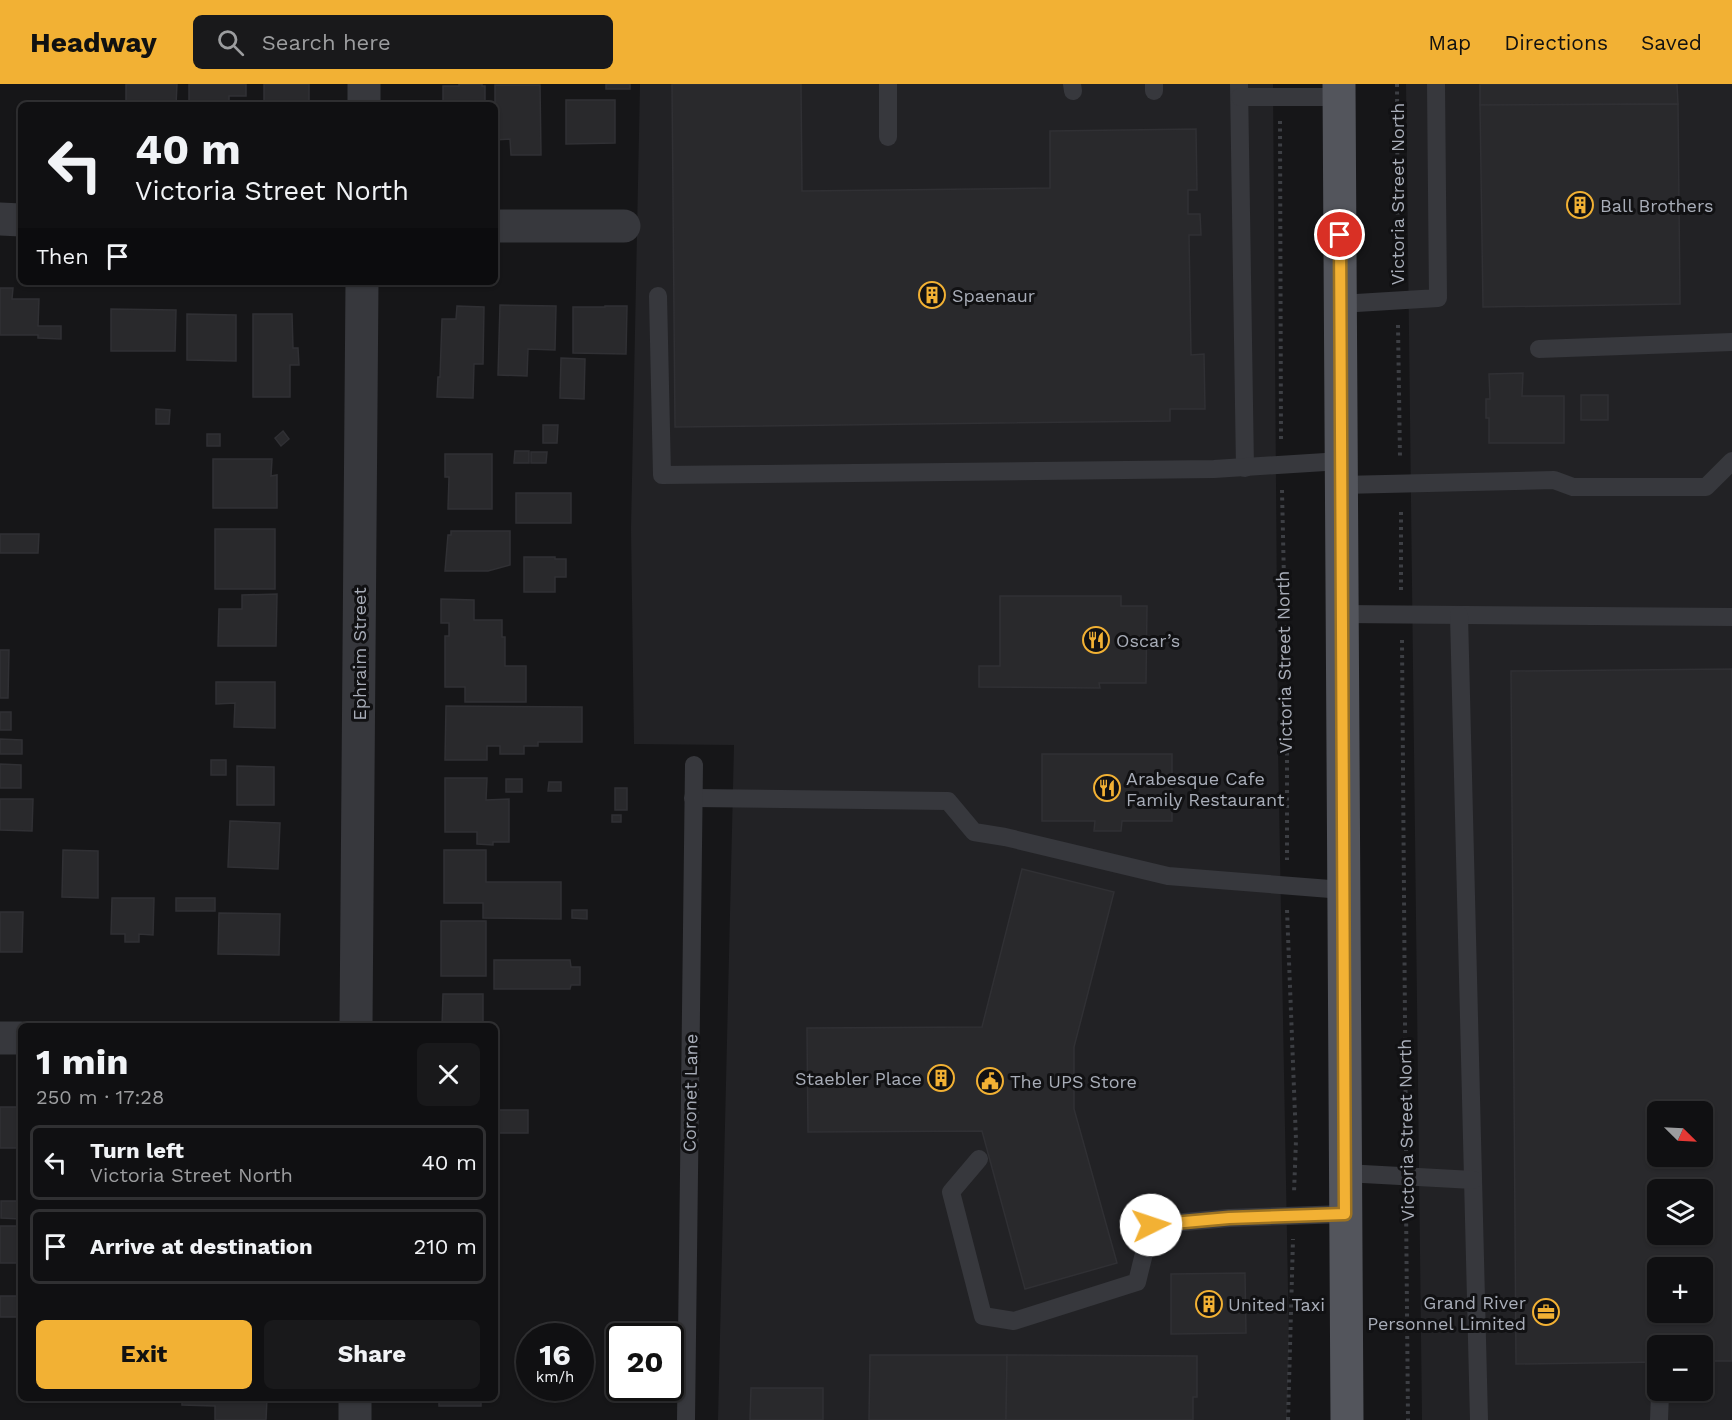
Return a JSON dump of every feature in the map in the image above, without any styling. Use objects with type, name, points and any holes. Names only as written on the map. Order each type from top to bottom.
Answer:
[{"type":"main road","points":[[1339,90],[1347,1420]]},
{"type":"street","points":[[364,84],[364,102]]},
{"type":"street","points":[[0,219],[18,220]]},
{"type":"street","points":[[498,226],[624,226]]},
{"type":"street","name":"Ephraim Street","points":[[356,1023],[362,285]]},
{"type":"street","points":[[0,1038],[18,1038]]},
{"type":"street","points":[[354,1420],[355,1401]]},
{"type":"lane","points":[[888,84],[888,137]]},
{"type":"lane","points":[[1340,304],[1437,298],[1436,84]]},
{"type":"lane","points":[[1245,468],[1239,90],[1280,96],[1339,90]]},
{"type":"lane","points":[[658,296],[662,476],[1214,469],[1281,465],[1400,483],[1554,480],[1573,487],[1706,487],[1732,461]]},
{"type":"lane","points":[[1539,349],[1732,342]]},
{"type":"lane","points":[[1342,614],[1732,617]]},
{"type":"lane","points":[[1459,615],[1479,1420]]},
{"type":"lane","name":"Coronet Lane","points":[[686,1420],[694,765]]},
{"type":"lane","points":[[693,798],[948,801],[974,832],[1005,837],[1168,876],[1343,890]]},
{"type":"lane","points":[[979,1159],[951,1192],[983,1316],[1014,1321],[1137,1282],[1151,1225],[1229,1218],[1345,1214]]},
{"type":"lane","points":[[1345,1173],[1473,1180]]},
{"type":"lane","points":[[1659,1420],[1660,1401]]},
{"type":"path","name":"Victoria Street North","points":[[1396,84],[1408,1420]]},
{"type":"path","name":"Victoria Street North","points":[[1280,96],[1282,560],[1287,716],[1287,885],[1296,1140],[1288,1420]]},
{"type":"shaded area","points":[[640,84],[1273,84],[1278,748],[1289,1344],[1287,1420],[718,1420],[734,745],[634,744],[631,529]]},
{"type":"shaded area","points":[[1406,84],[1732,84],[1732,1420],[1422,1420]]},
{"type":"building","points":[[126,84],[177,84],[176,102],[126,102]]},
{"type":"building","points":[[189,84],[246,84],[246,96],[229,96],[229,102],[189,102]]},
{"type":"building","points":[[264,84],[309,84],[309,102],[264,102]]},
{"type":"building","points":[[459,84],[482,84],[485,86],[485,102],[443,102],[443,86],[459,86]]},
{"type":"building","points":[[606,84],[630,84],[630,89],[606,89]]},
{"type":"building","name":"Spaenaur","points":[[672,84],[801,84],[802,191],[1050,188],[1050,131],[1196,129],[1197,190],[1188,190],[1188,214],[1200,214],[1201,235],[1189,235],[1191,355],[1204,354],[1205,409],[1170,409],[1170,421],[675,427]]},
{"type":"building","points":[[1480,84],[1677,84],[1678,104],[1480,105]]},
{"type":"building","points":[[495,85],[540,85],[541,155],[511,155],[510,139],[498,140],[498,102],[495,102]]},
{"type":"building","points":[[566,100],[615,100],[615,143],[566,144]]},
{"type":"building","name":"Ball Brothers","points":[[1678,104],[1680,304],[1483,307],[1480,105]]},
{"type":"building","points":[[0,288],[13,288],[12,299],[39,299],[38,326],[61,326],[61,339],[38,338],[38,335],[0,335]]},
{"type":"building","points":[[500,305],[556,306],[555,350],[528,349],[527,376],[498,375]]},
{"type":"building","points":[[457,306],[484,307],[483,364],[474,364],[473,398],[437,397],[442,319],[456,319]]},
{"type":"building","points":[[627,306],[626,354],[573,353],[573,307]]},
{"type":"building","points":[[111,309],[176,310],[175,351],[111,351]]},
{"type":"building","points":[[187,314],[236,315],[236,361],[187,360]]},
{"type":"building","points":[[253,314],[292,314],[293,348],[298,348],[299,365],[290,365],[290,397],[253,397]]},
{"type":"building","points":[[561,358],[585,359],[584,399],[560,398]]},
{"type":"building","points":[[1523,373],[1522,396],[1564,396],[1564,443],[1489,443],[1486,399],[1490,399],[1489,374]]},
{"type":"building","points":[[1581,395],[1608,395],[1608,420],[1581,420]]},
{"type":"building","points":[[156,409],[170,410],[169,424],[156,424]]},
{"type":"building","points":[[543,425],[558,425],[557,443],[543,443]]},
{"type":"building","points":[[283,431],[289,439],[281,446],[275,438]]},
{"type":"building","points":[[207,434],[220,434],[220,446],[207,446]]},
{"type":"building","points":[[515,451],[529,451],[529,463],[514,463]]},
{"type":"building","points":[[531,452],[547,452],[546,463],[531,463]]},
{"type":"building","points":[[445,454],[492,454],[492,509],[448,509],[449,477],[445,477]]},
{"type":"building","points":[[213,459],[272,459],[271,476],[277,475],[277,508],[213,508]]},
{"type":"building","points":[[516,493],[571,493],[571,523],[516,523]]},
{"type":"building","points":[[215,529],[275,529],[275,589],[215,589]]},
{"type":"building","points":[[451,531],[510,531],[510,565],[488,571],[445,571],[448,535],[451,535]]},
{"type":"building","points":[[0,534],[39,534],[38,553],[0,553]]},
{"type":"building","points":[[524,557],[566,559],[566,577],[555,577],[555,592],[524,592]]},
{"type":"building","points":[[277,594],[276,646],[218,646],[219,609],[242,609],[242,595]]},
{"type":"building","points":[[1000,596],[1121,596],[1121,606],[1147,606],[1146,683],[1099,683],[1100,688],[979,687],[979,666],[1000,666]]},
{"type":"building","points":[[441,599],[474,600],[474,620],[502,620],[502,637],[505,637],[505,666],[526,666],[526,702],[465,702],[465,687],[445,687],[445,636],[449,636],[449,623],[441,623]]},
{"type":"building","points":[[0,650],[9,650],[8,698],[0,698]]},
{"type":"building","points":[[1732,669],[1732,1361],[1713,1361],[1713,1335],[1647,1335],[1647,1362],[1516,1364],[1511,671]]},
{"type":"building","points":[[216,682],[275,682],[275,728],[234,727],[235,703],[216,704]]},
{"type":"building","points":[[446,706],[582,707],[582,742],[538,742],[538,746],[524,746],[524,754],[500,754],[500,746],[487,746],[487,760],[445,760]]},
{"type":"building","points":[[0,712],[11,712],[11,730],[0,730]]},
{"type":"building","points":[[0,739],[22,740],[22,754],[0,754]]},
{"type":"building","name":"Arabesque Cafe Family Restaurant","points":[[1042,754],[1172,754],[1172,821],[1122,821],[1121,831],[1094,831],[1095,821],[1042,821]]},
{"type":"building","points":[[211,760],[226,760],[226,775],[211,775]]},
{"type":"building","points":[[0,764],[21,765],[21,788],[0,788]]},
{"type":"building","points":[[237,766],[274,767],[274,805],[237,805]]},
{"type":"building","points":[[445,778],[487,778],[486,800],[509,799],[509,842],[493,842],[493,845],[477,844],[477,832],[445,832]]},
{"type":"building","points":[[506,779],[522,779],[522,792],[506,792]]},
{"type":"building","points":[[549,782],[561,782],[561,791],[548,791]]},
{"type":"building","points":[[615,788],[627,788],[627,810],[615,810]]},
{"type":"building","points":[[0,799],[33,799],[32,831],[0,830]]},
{"type":"building","points":[[612,815],[621,815],[621,822],[612,822]]},
{"type":"building","points":[[230,821],[280,823],[278,869],[228,867]]},
{"type":"building","points":[[63,850],[98,851],[98,898],[62,897]]},
{"type":"building","points":[[444,850],[486,850],[486,882],[561,882],[561,919],[483,918],[483,903],[444,903]]},
{"type":"building","name":"Staebler Place","points":[[1022,869],[1114,892],[1074,1047],[1074,1109],[1117,1263],[1025,1289],[982,1131],[808,1132],[807,1028],[982,1027]]},
{"type":"building","points":[[112,898],[154,898],[153,935],[139,934],[139,942],[125,942],[125,934],[111,934]]},
{"type":"building","points":[[176,898],[215,898],[215,911],[176,911]]},
{"type":"building","points":[[572,910],[587,910],[587,919],[572,918]]},
{"type":"building","points":[[0,912],[23,912],[22,952],[0,952]]},
{"type":"building","points":[[219,913],[280,914],[279,955],[218,954]]},
{"type":"building","points":[[441,921],[486,921],[486,976],[441,976]]},
{"type":"building","points":[[494,960],[570,960],[571,967],[580,967],[580,985],[571,985],[570,989],[494,989]]},
{"type":"building","points":[[443,994],[483,994],[483,1023],[442,1023]]},
{"type":"building","points":[[0,1107],[18,1107],[18,1148],[0,1148]]},
{"type":"building","points":[[498,1110],[528,1110],[528,1133],[498,1133]]},
{"type":"building","points":[[1,1201],[18,1201],[18,1219],[1,1218]]},
{"type":"building","points":[[0,1226],[18,1226],[18,1263],[0,1263]]},
{"type":"building","name":"United Taxi","points":[[1245,1273],[1246,1333],[1171,1334],[1171,1274]]},
{"type":"building","points":[[0,1296],[18,1296],[18,1317],[0,1317]]},
{"type":"building","points":[[870,1355],[1007,1355],[1006,1420],[869,1420]]},
{"type":"building","points":[[1007,1355],[1197,1356],[1197,1397],[1193,1397],[1193,1420],[1006,1420]]},
{"type":"building","points":[[751,1388],[823,1388],[823,1420],[750,1420]]},
{"type":"building","points":[[182,1401],[267,1401],[266,1420],[215,1420],[215,1406],[182,1405]]},
{"type":"building","points":[[439,1401],[481,1401],[481,1406],[439,1406]]},
{"type":"place","name":"Ball Brothers","points":[[1580,205]]},
{"type":"place","name":"Spaenaur","points":[[932,295]]},
{"type":"place","name":"Oscar’s","points":[[1096,640]]},
{"type":"place","name":"Arabesque Cafe Family Restaurant","points":[[1107,788]]},
{"type":"place","name":"Staebler Place","points":[[941,1078]]},
{"type":"place","name":"The UPS Store","points":[[990,1081]]},
{"type":"place","name":"United Taxi","points":[[1209,1304]]},
{"type":"place","name":"Grand River Personnel Limited","points":[[1546,1312]]},
{"type":"route","points":[[1151,1225],[1229,1218],[1345,1214],[1340,235]]}]
